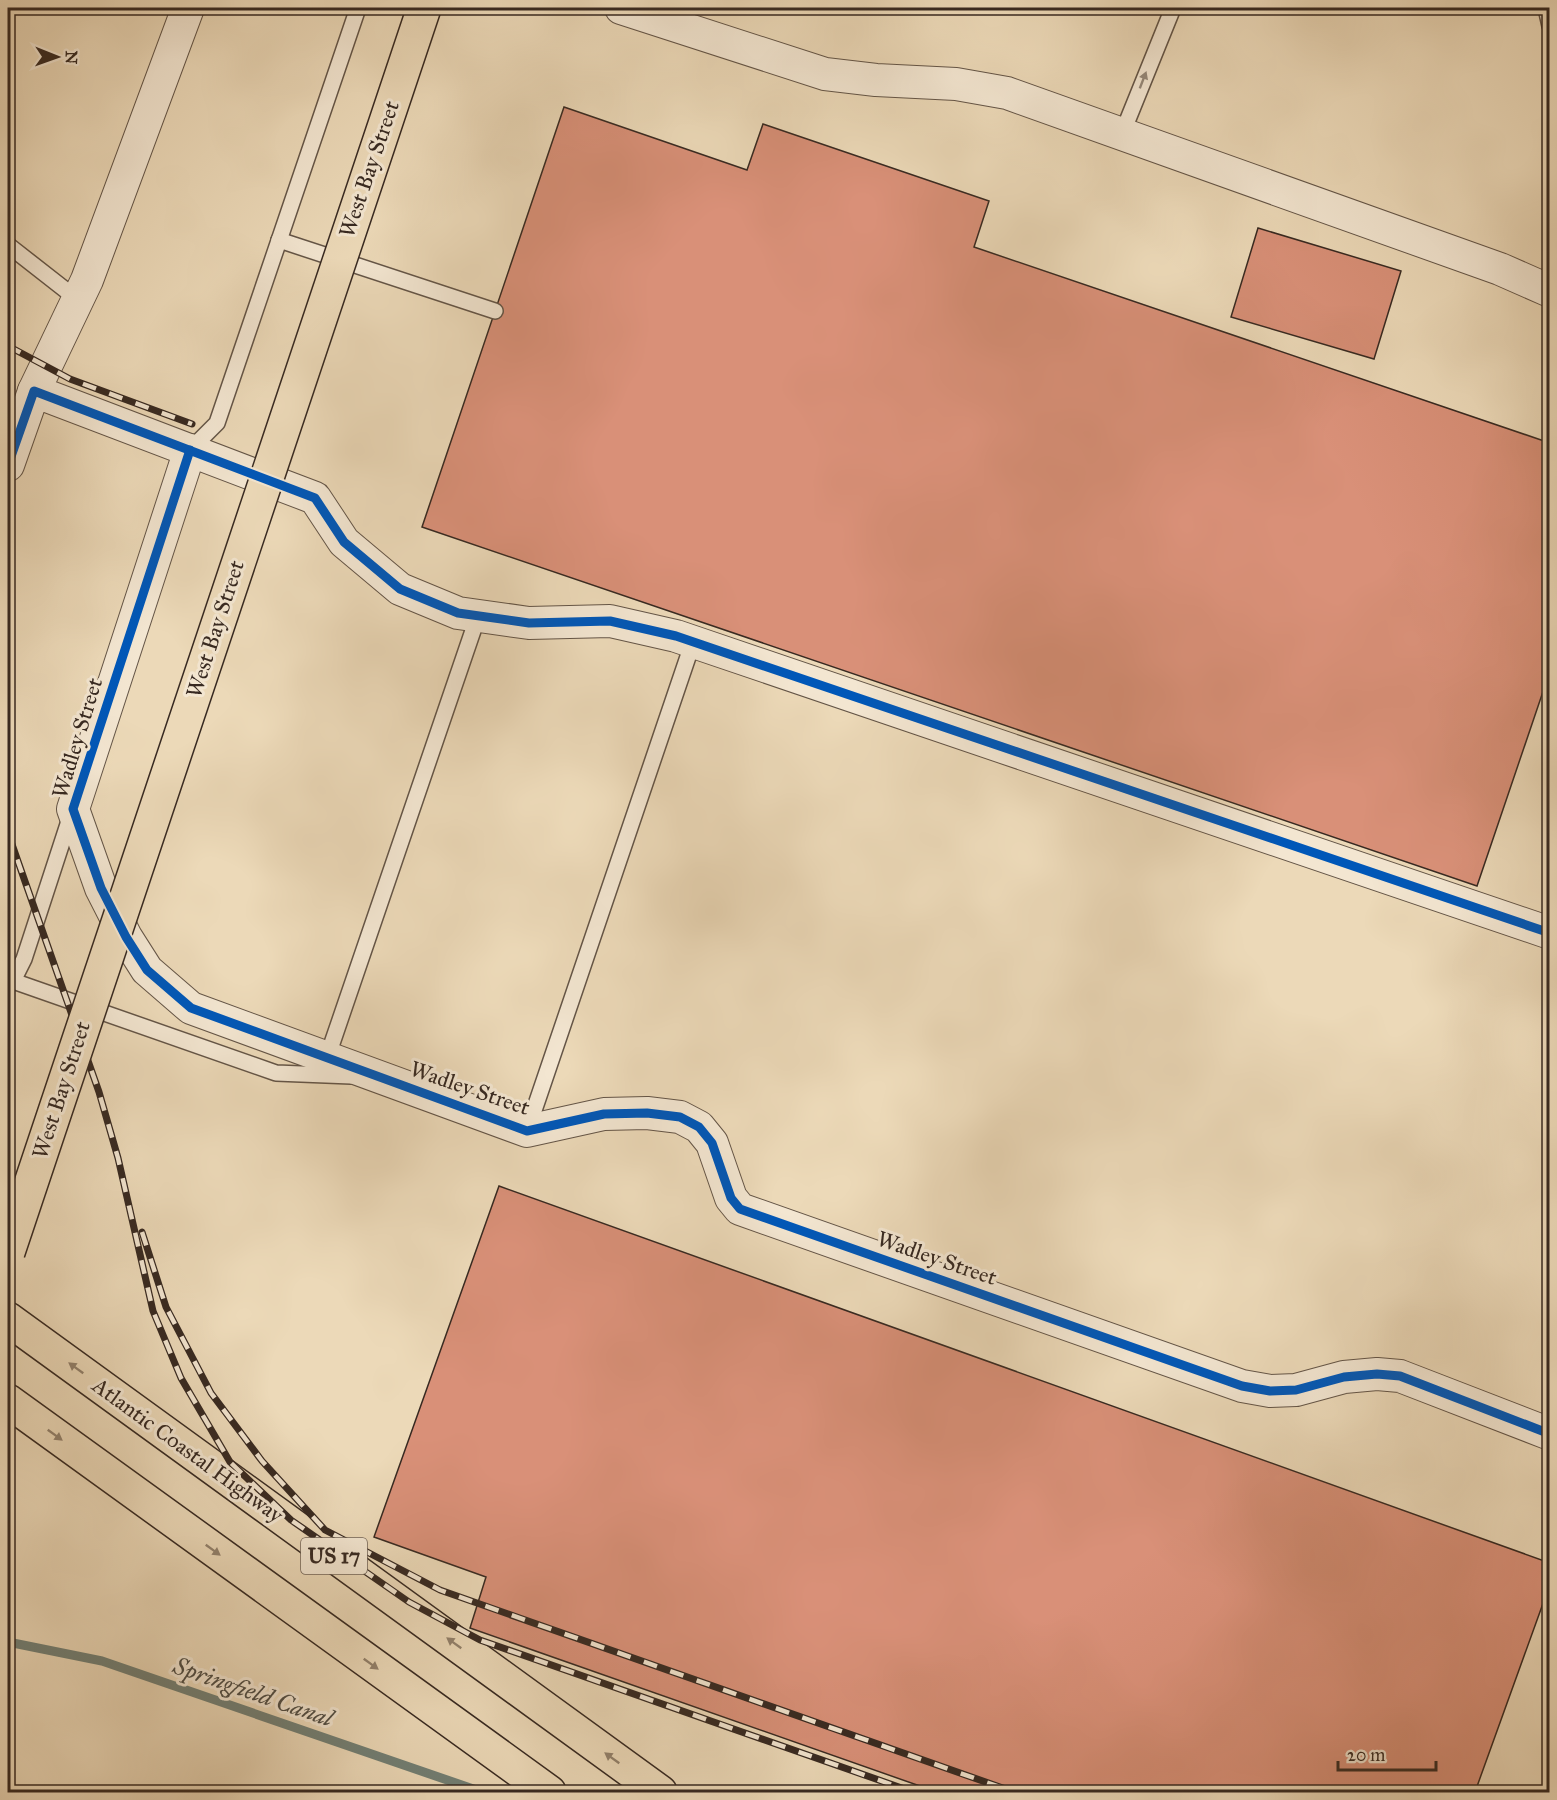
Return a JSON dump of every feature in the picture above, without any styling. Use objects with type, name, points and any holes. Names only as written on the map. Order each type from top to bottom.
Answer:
[{"type":"main road","name":"West Bay Street","points":[[8,1252],[424,8]]},
{"type":"main road","name":"Atlantic Coastal Highway","points":[[8,1319],[660,1792]]},
{"type":"main road","name":"US 17","points":[[8,1401],[549,1792]]},
{"type":"street","points":[[8,465],[34,391],[77,299],[188,8]]},
{"type":"street","points":[[621,8],[825,74],[876,80],[956,84],[1007,93],[1500,269],[1550,291]]},
{"type":"street","points":[[34,391],[315,498],[344,542],[400,589],[459,613],[529,623],[610,621],[693,642],[1550,933]]},
{"type":"street","name":"Wadley Street","points":[[190,450],[73,809],[101,888],[126,937],[147,970],[191,1008],[527,1131],[604,1114],[647,1113],[680,1116],[699,1127],[712,1143],[731,1198],[740,1209],[1242,1386],[1270,1390],[1296,1390],[1344,1377],[1377,1374],[1400,1376],[1550,1434]]},
{"type":"lane","points":[[190,450],[217,423],[358,8]]},
{"type":"lane","points":[[1122,134],[1173,8]]},
{"type":"lane","points":[[1546,8],[1550,26]]},
{"type":"lane","points":[[279,240],[495,311]]},
{"type":"lane","points":[[8,245],[77,299]]},
{"type":"lane","points":[[327,1058],[478,616]]},
{"type":"lane","points":[[527,1131],[693,642]]},
{"type":"lane","points":[[73,809],[24,959],[10,980],[276,1073],[381,1078]]},
{"type":"building","points":[[564,107],[747,170],[763,124],[989,201],[974,247],[1550,443],[1550,671],[1477,886],[422,527]]},
{"type":"building","points":[[1258,228],[1401,271],[1374,359],[1231,317]]},
{"type":"building","points":[[499,1186],[1550,1563],[1550,1584],[1475,1792],[937,1792],[470,1628],[486,1577],[374,1537]]},
{"type":"waterway","name":"Springfield Canal","points":[[8,1642],[102,1661],[482,1792]]},
{"type":"railway","points":[[8,346],[70,379],[192,424]]},
{"type":"railway","points":[[8,833],[99,1092],[118,1158],[153,1311],[181,1378],[230,1462],[291,1520],[409,1602],[480,1640],[913,1792]]},
{"type":"railway","points":[[142,1232],[166,1307],[211,1393],[262,1461],[325,1530],[440,1590],[1014,1792]]},
{"type":"cycle path","points":[[8,465],[34,391],[315,498],[344,542],[400,589],[458,613],[529,623],[610,621],[676,636],[1550,933]]},
{"type":"cycle path","points":[[190,450],[73,809],[101,888],[126,937],[147,970],[191,1008],[527,1131],[604,1114],[647,1113],[680,1117],[699,1127],[712,1143],[731,1198],[740,1209],[1242,1386],[1270,1391],[1296,1390],[1344,1377],[1377,1374],[1400,1376],[1550,1434]]}]
